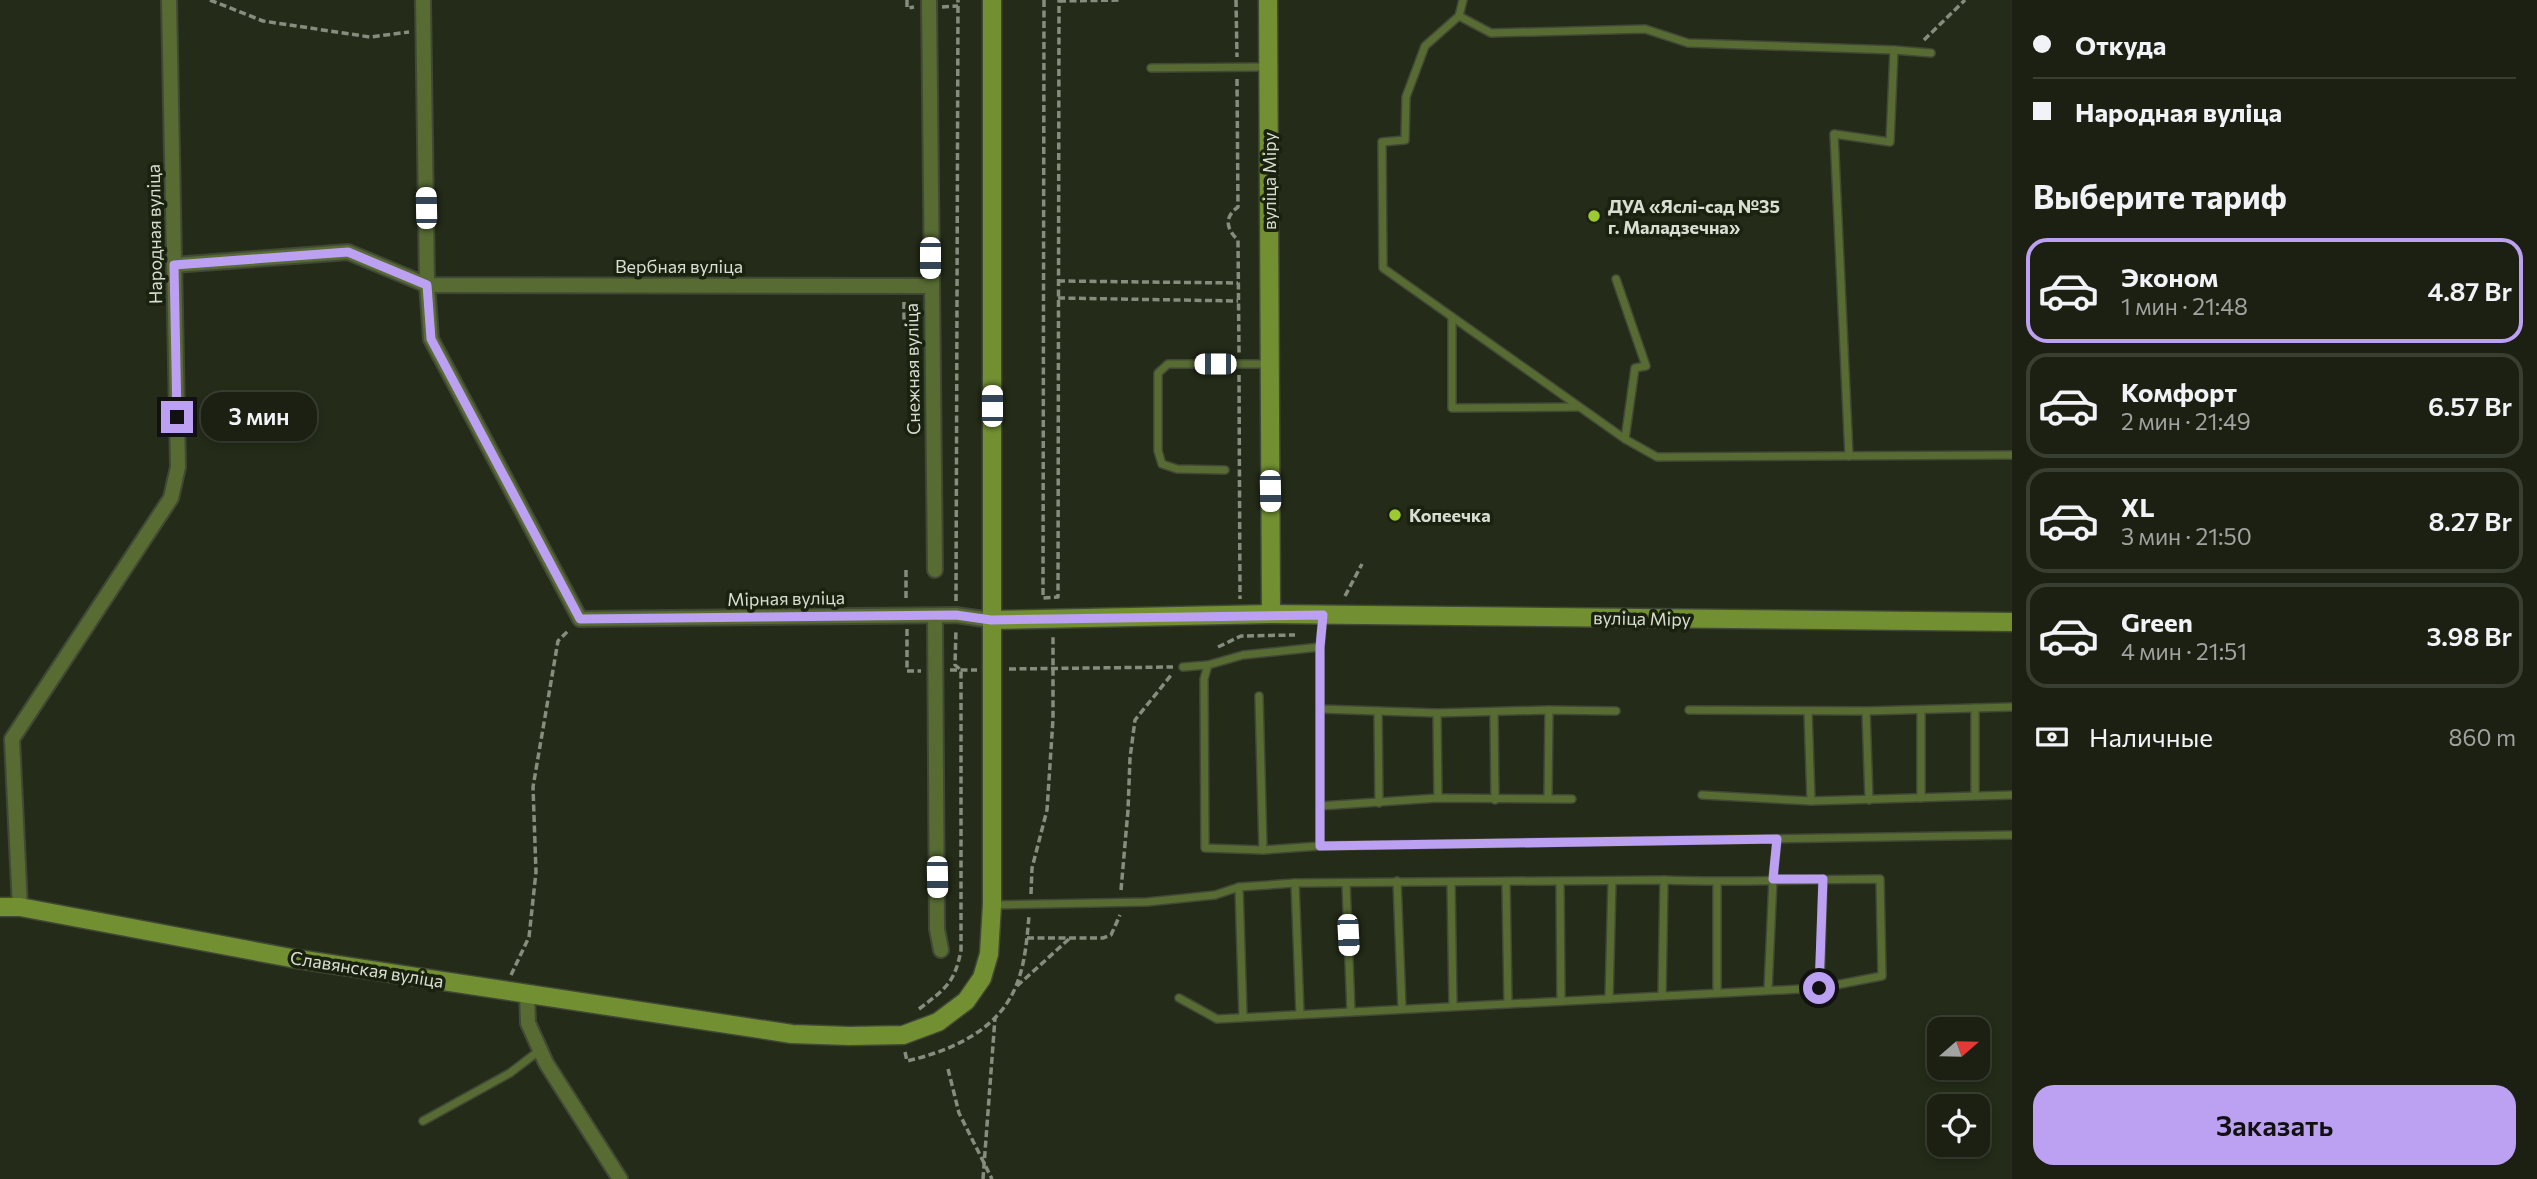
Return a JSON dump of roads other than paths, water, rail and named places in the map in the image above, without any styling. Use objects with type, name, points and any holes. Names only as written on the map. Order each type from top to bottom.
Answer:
[{"type":"street","name":"Народная вуліца","points":[[6,734],[170,498],[178,467],[169,0]]},
{"type":"street","points":[[174,265],[348,252],[427,285],[423,0]]},
{"type":"street","name":"Снежная вуліца","points":[[929,0],[935,570]]},
{"type":"street","name":"Славянская вуліца","points":[[0,907],[20,907],[291,958],[792,1034],[903,1035],[938,1022],[966,1001],[982,978],[989,954],[992,905],[992,0]]},
{"type":"street","name":"вуліца Міру","points":[[1268,0],[1271,614]]},
{"type":"street","name":"Вербная вуліца","points":[[427,285],[930,286]]},
{"type":"street","name":"Мірная вуліца","points":[[427,285],[431,339],[580,619],[956,615],[991,620]]},
{"type":"street","name":"вуліца Міру","points":[[991,620],[1271,614],[2012,622]]},
{"type":"street","points":[[935,616],[937,929],[941,950]]},
{"type":"street","points":[[6,734],[20,907]]},
{"type":"street","points":[[527,994],[528,1023],[546,1063],[620,1179]]},
{"type":"lane","points":[[1462,0],[1459,16],[1425,46],[1406,97],[1405,140],[1382,142],[1383,268],[1625,439],[1657,457],[2012,455]]},
{"type":"lane","points":[[1459,16],[1491,33],[1645,29],[1688,43],[1931,53]]},
{"type":"lane","points":[[1849,456],[1834,134],[1890,142],[1894,50]]},
{"type":"lane","points":[[1151,68],[1268,67]]},
{"type":"lane","points":[[1616,279],[1646,366],[1635,368],[1625,439]]},
{"type":"lane","points":[[1452,317],[1452,408],[1580,407]]},
{"type":"lane","points":[[1225,470],[1177,469],[1162,464],[1158,451],[1158,373],[1168,364],[1269,364]]},
{"type":"lane","points":[[1320,846],[1320,647],[1321,635],[1329,615]]},
{"type":"lane","points":[[1183,667],[1209,665],[1243,655],[1320,647]]},
{"type":"lane","points":[[1209,665],[1204,679],[1205,848],[1263,850],[1320,846],[2012,835]]},
{"type":"lane","points":[[1259,696],[1263,850]]},
{"type":"lane","points":[[1689,710],[1866,711],[2012,707]]},
{"type":"lane","points":[[1975,708],[1975,794]]},
{"type":"lane","points":[[1320,709],[1437,713],[1616,711]]},
{"type":"lane","points":[[1378,710],[1379,803]]},
{"type":"lane","points":[[1548,798],[1549,710]]},
{"type":"lane","points":[[1921,710],[1921,798]]},
{"type":"lane","points":[[1808,711],[1811,801]]},
{"type":"lane","points":[[1866,711],[1869,800]]},
{"type":"lane","points":[[1437,713],[1438,798]]},
{"type":"lane","points":[[1494,713],[1495,800]]},
{"type":"lane","points":[[1702,795],[1811,801],[1975,794],[2012,795]]},
{"type":"lane","points":[[1320,806],[1438,798],[1572,799]]},
{"type":"lane","points":[[1768,990],[1777,839]]},
{"type":"lane","points":[[1819,988],[1823,879]]},
{"type":"lane","points":[[992,905],[1120,902],[1215,895],[1239,887],[1294,883],[1880,879],[1882,976],[1819,988],[1217,1019],[1179,998]]},
{"type":"lane","points":[[1662,996],[1664,880]]},
{"type":"lane","points":[[1397,881],[1402,1009]]},
{"type":"lane","points":[[1609,999],[1612,881]]},
{"type":"lane","points":[[1451,882],[1453,1006]]},
{"type":"lane","points":[[1506,882],[1508,1004]]},
{"type":"lane","points":[[1717,882],[1717,993]]},
{"type":"lane","points":[[1294,883],[1300,1014]]},
{"type":"lane","points":[[1346,883],[1351,1012]]},
{"type":"lane","points":[[1560,883],[1561,1001]]},
{"type":"lane","points":[[1239,887],[1243,1017]]},
{"type":"lane","points":[[423,1121],[510,1073],[540,1050]]},
{"type":"place","name":"ДУА «Яслі-сад №35 г. Маладзечна»","points":[[1594,216]]},
{"type":"place","name":"Копеечка","points":[[1395,515]]}]
